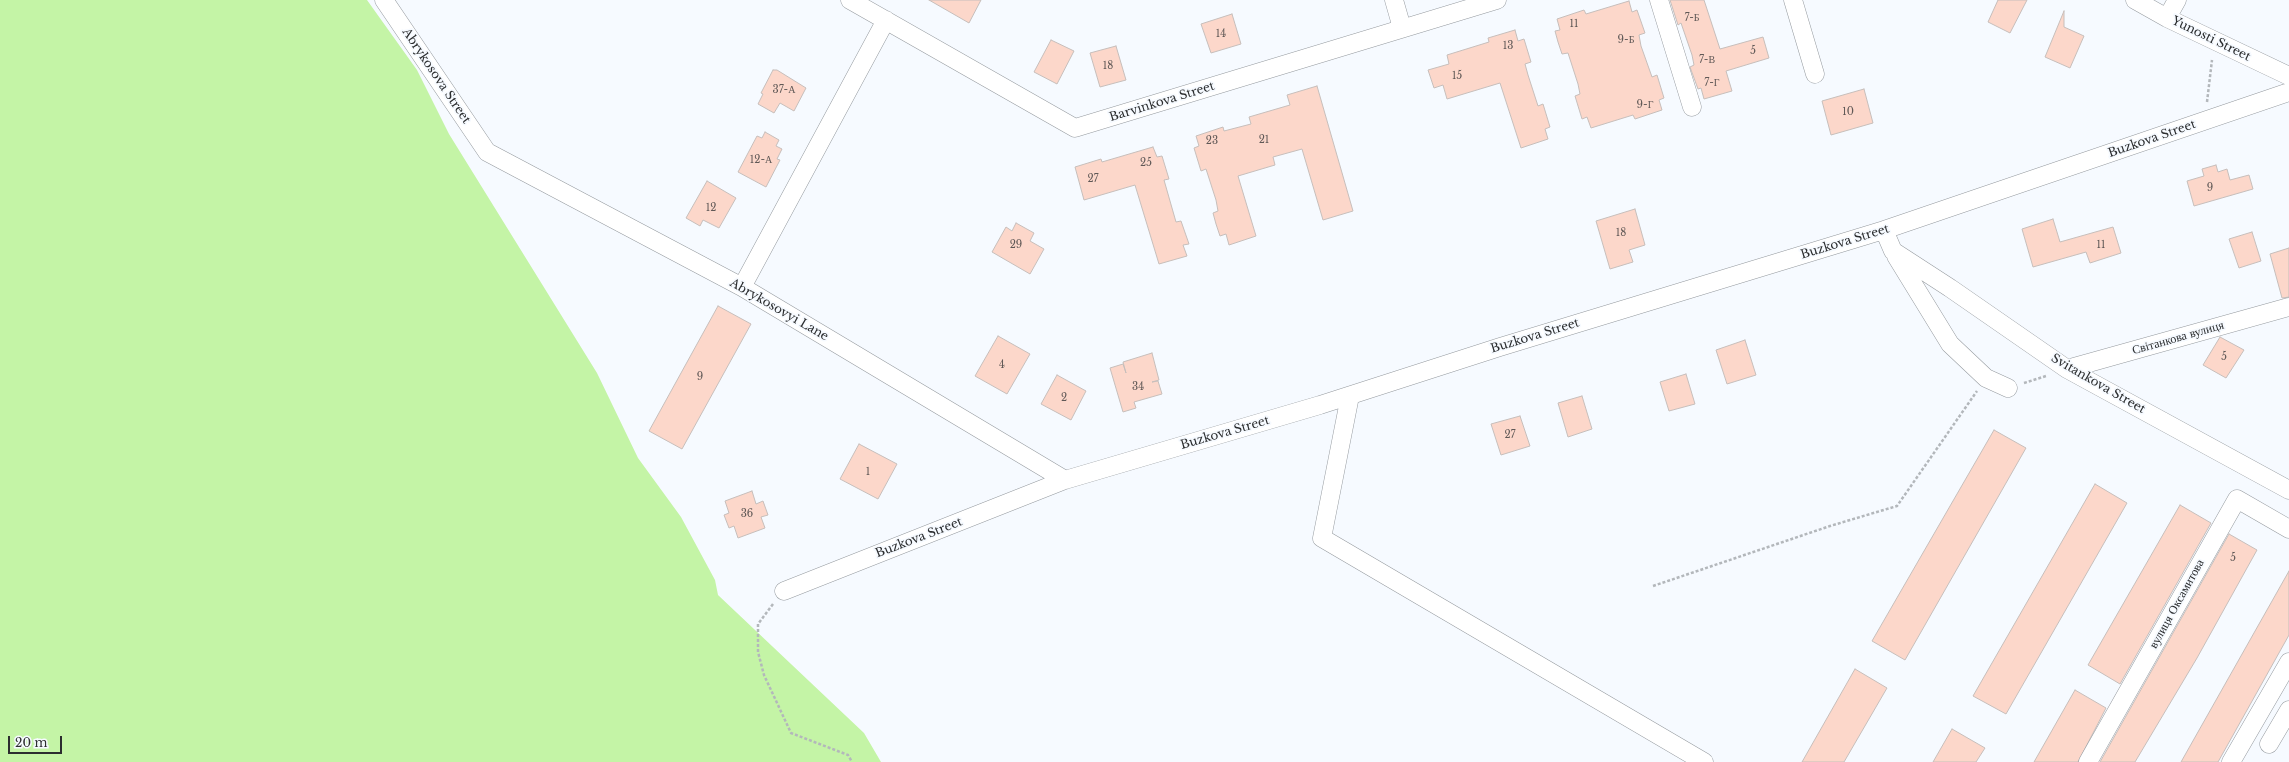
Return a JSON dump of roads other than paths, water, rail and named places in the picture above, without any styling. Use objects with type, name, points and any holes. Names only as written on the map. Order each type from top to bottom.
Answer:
[{"type":"street","name":"Abrykosova Street","points":[[384,0],[487,152]]},
{"type":"street","name":"Barvinkova Street","points":[[850,0],[1076,128],[1497,0]]},
{"type":"street","points":[[1394,0],[1402,28]]},
{"type":"street","points":[[1659,0],[1692,107]]},
{"type":"street","points":[[1794,0],[1815,74]]},
{"type":"street","name":"Yunosti Street","points":[[2135,0],[2167,18],[2289,76]]},
{"type":"street","points":[[2167,18],[2177,0]]},
{"type":"street","points":[[742,287],[886,20]]},
{"type":"street","name":"Buzkova Street","points":[[784,591],[1065,480],[1350,396],[1500,347],[1884,230],[2289,92]]},
{"type":"street","name":"Abrykosovyi Lane","points":[[487,152],[742,287],[1065,480]]},
{"type":"street","points":[[1884,230],[1893,251],[1950,344],[1986,378],[2008,388]]},
{"type":"street","name":"Svitankova Street","points":[[1893,251],[1950,288],[2067,369],[2289,490]]},
{"type":"street","name":"Світанкова вулиця","points":[[2067,369],[2289,307]]},
{"type":"street","points":[[1350,396],[1322,538],[1704,762]]},
{"type":"street","name":"вулиця Оксамитова","points":[[2088,762],[2237,499],[2289,529]]},
{"type":"street","points":[[2231,762],[2289,662]]},
{"type":"street","points":[[2269,744],[2289,710]]}]
